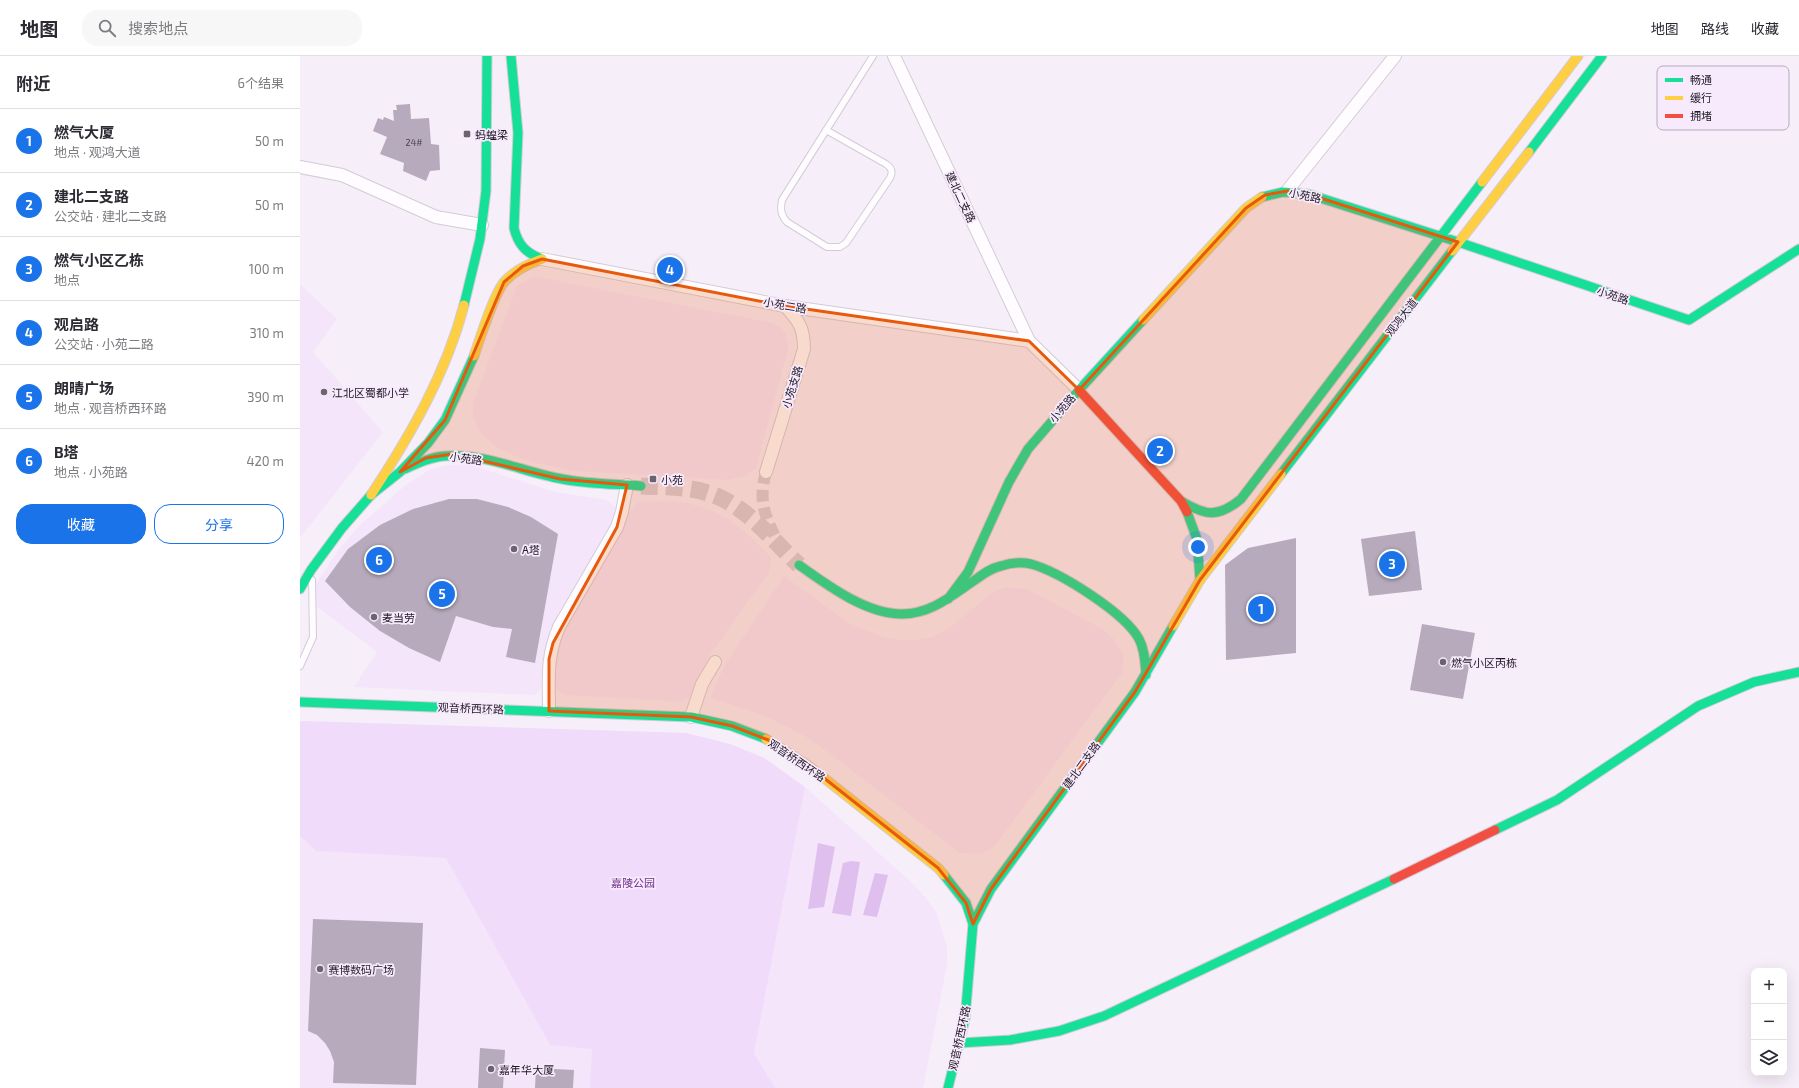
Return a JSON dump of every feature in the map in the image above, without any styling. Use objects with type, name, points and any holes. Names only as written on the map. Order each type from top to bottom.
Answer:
[{"type":"main road","points":[[371,495],[404,445],[446,362],[459,324],[468,290],[480,239],[486,191],[486,56]]},
{"type":"main road","points":[[511,56],[518,133]]},
{"type":"main road","points":[[520,56],[514,228],[516,238],[522,248],[530,255],[542,259]]},
{"type":"main road","name":"观鸿大道","points":[[1181,501],[1198,511],[1209,514],[1220,513],[1231,508],[1241,499],[1578,56]]},
{"type":"main road","name":"观鸿大道","points":[[1200,580],[1602,56]]},
{"type":"main road","name":"小苑路","points":[[948,599],[968,572],[1009,482],[1028,449],[1079,390],[1246,208],[1265,195],[1287,191],[1308,194],[1440,238],[1458,242],[1689,320],[1799,249]]},
{"type":"main road","points":[[400,472],[428,443],[444,420],[466,376],[493,305],[504,282],[523,266],[542,259]]},
{"type":"main road","name":"建北二支路","points":[[973,924],[991,888],[1146,675],[1200,580],[1200,547],[1197,530],[1191,516],[1181,501],[1079,390]]},
{"type":"main road","name":"小苑路","points":[[300,589],[311,570],[342,528],[371,495],[400,472],[426,458],[453,454],[470,456],[560,479],[589,483],[641,486]]},
{"type":"main road","name":"小苑路","points":[[799,565],[843,595],[855,601],[899,614],[924,612],[936,607],[984,574],[1004,565],[1030,564],[1042,568],[1114,612],[1128,624],[1139,640],[1143,650],[1146,675]]},
{"type":"main road","points":[[959,1043],[1017,1039],[1059,1030],[1104,1016],[1331,910],[1557,800],[1698,706],[1754,682],[1799,672]]},
{"type":"main road","name":"观音桥西环路","points":[[300,702],[691,717],[732,726],[770,741],[810,767],[938,868],[954,884],[966,903],[973,924],[965,1019],[948,1088]]},
{"type":"street","name":"建北二支路","points":[[894,56],[1029,342],[1079,390]]},
{"type":"street","points":[[1287,191],[1395,56]]},
{"type":"street","points":[[300,167],[342,174],[436,217],[482,225]]},
{"type":"street","name":"小苑二路","points":[[542,259],[785,306],[1029,342]]},
{"type":"street","name":"小苑支路","points":[[766,472],[804,349],[802,328],[798,320],[785,306]]},
{"type":"street","points":[[549,711],[549,659],[553,643],[559,628],[617,527],[622,512],[627,485]]},
{"type":"street","points":[[691,717],[702,684],[715,662]]},
{"type":"lane","points":[[826,130],[886,164],[891,168],[892,173],[846,243],[840,247],[828,247],[794,226],[782,216],[780,209],[782,200],[826,130],[873,56]]},
{"type":"lane","points":[[300,666],[313,637],[311,570]]},
{"type":"highlighted area","points":[[1287,191],[1308,194],[1458,242],[1200,580],[1135,692],[991,889],[973,924],[966,903],[938,868],[810,767],[771,741],[732,726],[691,717],[549,711],[549,659],[553,643],[617,527],[627,485],[560,479],[453,454],[426,458],[400,472],[445,420],[504,282],[523,266],[542,259],[785,306],[1029,341],[1079,390],[1246,208],[1265,195]]},
{"type":"shaded area","points":[[533,276],[773,323],[780,327],[785,332],[789,346],[756,468],[745,476],[728,480],[574,471],[533,462],[496,447],[478,429],[473,417],[473,403],[517,286]]},
{"type":"shaded area","name":"江北区蜀都小学","points":[[300,284],[337,319],[313,352],[383,432],[300,538]]},
{"type":"shaded area","points":[[448,465],[474,466],[555,492],[607,500],[616,508],[611,526],[547,643],[543,660],[541,689],[535,695],[354,687],[377,652],[316,606],[316,584],[340,548],[361,524],[407,484],[429,470]]},
{"type":"shaded area","points":[[665,501],[688,503],[711,510],[730,520],[749,535],[771,557],[769,573],[709,656],[696,681],[690,697],[683,702],[564,695],[555,687],[555,661],[558,645],[565,630],[630,512],[638,502]]},
{"type":"shaded area","points":[[784,576],[847,622],[881,636],[900,640],[914,640],[932,637],[948,629],[989,595],[998,590],[1009,587],[1029,590],[1104,630],[1112,637],[1123,653],[1124,664],[1122,673],[997,843],[990,850],[980,854],[960,853],[803,735],[763,715],[711,698],[726,663]]},
{"type":"shaded area","points":[[300,722],[686,733],[730,744],[764,758],[805,787],[911,882],[926,898],[936,912],[947,947],[947,964],[923,1088],[300,1088]]},
{"type":"shaded area","points":[[818,843],[835,847],[824,907],[808,909]]},
{"type":"shaded area","points":[[851,861],[860,862],[851,916],[832,913],[843,863]]},
{"type":"shaded area","points":[[875,873],[888,875],[877,917],[863,915]]},
{"type":"green space","name":"嘉陵公园","points":[[300,722],[686,733],[730,744],[764,758],[805,787],[754,1053],[775,1088],[590,1088],[592,1049],[550,1045],[446,858],[316,851],[300,836]]},
{"type":"building","points":[[410,104],[411,119],[429,118],[431,144],[439,145],[440,170],[430,171],[426,181],[403,171],[404,163],[380,154],[387,137],[373,131],[378,118],[383,120],[384,117],[394,121],[393,110],[397,110],[396,105]]},
{"type":"building","points":[[449,499],[477,499],[508,507],[531,517],[558,534],[535,663],[506,657],[512,629],[493,627],[456,616],[440,662],[409,648],[380,631],[350,607],[325,581],[348,549],[380,525],[413,509]]},
{"type":"building","points":[[1415,531],[1422,590],[1369,596],[1361,539]]},
{"type":"building","points":[[1296,538],[1296,653],[1226,660],[1225,565],[1248,548]]},
{"type":"building","name":"燃气小区丙栋","points":[[1422,624],[1475,633],[1463,699],[1410,690]]},
{"type":"building","points":[[313,919],[423,923],[416,1085],[333,1083],[334,1062],[330,1051],[317,1035],[308,1031]]},
{"type":"building","name":"嘉年华大厦","points":[[480,1048],[505,1050],[503,1088],[478,1088]]},
{"type":"building","name":"嘉年华大厦","points":[[536,1068],[574,1070],[573,1088],[535,1088]]},
{"type":"tunnel","points":[[766,472],[763,483],[763,503],[771,529],[781,548]]},
{"type":"tunnel","points":[[641,486],[676,487],[703,491],[724,500],[748,515],[799,565]]},
{"type":"traffic: fast","points":[[464,305],[480,239],[486,191],[487,56]]},
{"type":"traffic: fast","points":[[511,56],[518,133],[514,228],[520,244],[531,254],[542,259]]},
{"type":"traffic: fast","points":[[1529,152],[1602,56]]},
{"type":"traffic: fast","points":[[1181,501],[1198,510],[1212,513],[1225,509],[1241,499],[1482,182]]},
{"type":"traffic: fast","points":[[1262,197],[1283,192],[1308,194],[1458,242],[1689,320],[1799,249]]},
{"type":"traffic: fast","points":[[1281,474],[1452,251]]},
{"type":"traffic: fast","points":[[948,599],[968,572],[1009,482],[1028,449],[1143,320]]},
{"type":"traffic: fast","points":[[300,589],[311,570],[342,528],[371,495],[400,472],[428,443],[445,420],[474,356]]},
{"type":"traffic: fast","points":[[405,469],[445,456],[475,457],[572,481],[641,486]]},
{"type":"traffic: fast","points":[[1187,512],[1197,539],[1200,580]]},
{"type":"traffic: fast","points":[[799,565],[834,589],[861,604],[888,613],[902,614],[922,611],[932,607],[949,598],[984,573],[994,568],[1012,564],[1031,564],[1043,568],[1074,584],[1120,617],[1132,629],[1141,643],[1146,675]]},
{"type":"traffic: fast","points":[[973,924],[991,889],[1135,692],[1173,626]]},
{"type":"traffic: fast","points":[[1495,830],[1557,800],[1698,706],[1754,682],[1799,672]]},
{"type":"traffic: fast","points":[[300,702],[691,717],[732,726],[766,739]]},
{"type":"traffic: fast","points":[[944,875],[966,903],[973,924],[965,1019],[948,1088]]},
{"type":"traffic: fast","points":[[959,1043],[1010,1040],[1059,1031],[1104,1016],[1394,879]]},
{"type":"traffic: slow","points":[[1482,182],[1578,56]]},
{"type":"traffic: slow","points":[[1452,251],[1529,152]]},
{"type":"traffic: slow","points":[[1143,320],[1246,208],[1262,197]]},
{"type":"traffic: slow","points":[[474,356],[496,295],[505,281],[527,265],[542,259]]},
{"type":"traffic: slow","points":[[371,495],[413,427],[437,380],[447,356],[464,305]]},
{"type":"traffic: slow","points":[[1173,626],[1200,580],[1281,474]]},
{"type":"traffic: slow","points":[[766,739],[810,767],[938,868],[944,875]]},
{"type":"traffic: jam","points":[[1079,390],[1181,501],[1187,512]]},
{"type":"traffic: jam","points":[[1394,879],[1495,830]]},
{"type":"place","name":"蚂蝗梁","points":[[467,134]]},
{"type":"place","name":"观启路","points":[[670,270]]},
{"type":"place","name":"江北区蜀都小学","points":[[324,392]]},
{"type":"place","name":"建北二支路","points":[[1160,451]]},
{"type":"place","name":"小苑","points":[[653,479]]},
{"type":"place","name":"A塔","points":[[514,549]]},
{"type":"place","name":"B塔","points":[[379,560]]},
{"type":"place","name":"燃气小区乙栋","points":[[1392,564]]},
{"type":"place","name":"朗晴广场","points":[[442,594]]},
{"type":"place","name":"燃气大厦","points":[[1261,609]]},
{"type":"place","name":"麦当劳","points":[[374,617]]},
{"type":"place","name":"燃气小区丙栋","points":[[1443,662]]},
{"type":"place","name":"赛博数码广场","points":[[320,969]]},
{"type":"place","name":"嘉年华大厦","points":[[491,1069]]}]
